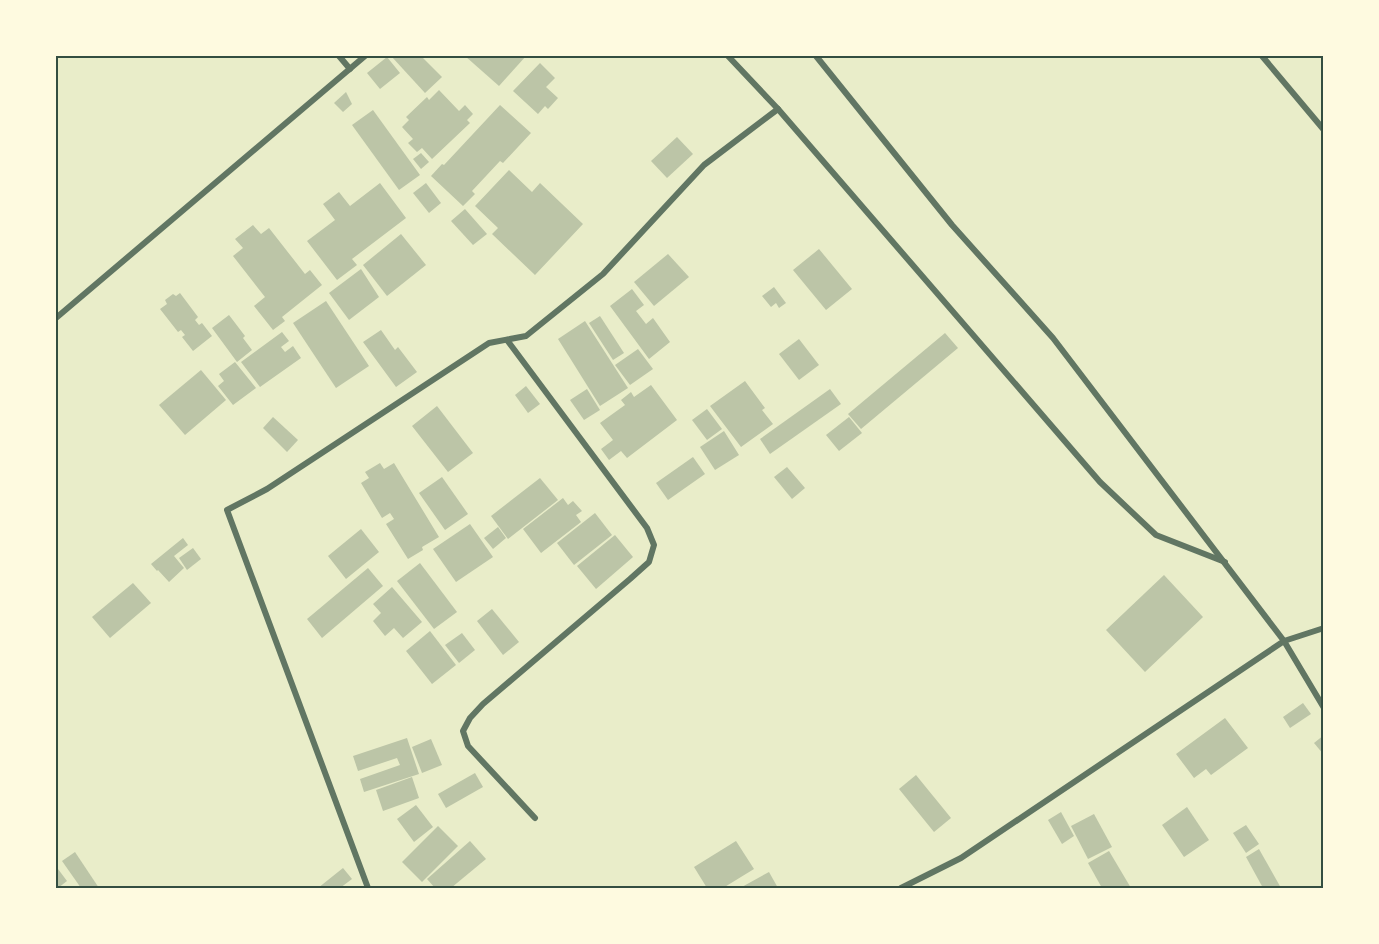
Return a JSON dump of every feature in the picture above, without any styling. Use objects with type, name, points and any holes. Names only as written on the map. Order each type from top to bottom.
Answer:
[{"type":"street","points":[[339,56],[350,69]]},
{"type":"street","points":[[56,318],[365,56]]},
{"type":"street","points":[[728,56],[778,109],[1100,482],[1156,535],[1226,562]]},
{"type":"street","points":[[816,56],[952,225],[1053,338],[1284,641],[1323,708]]},
{"type":"street","points":[[1262,56],[1323,130]]},
{"type":"street","points":[[368,888],[227,510],[267,489],[489,343],[526,336],[603,274],[704,165],[778,109]]},
{"type":"street","points":[[507,340],[647,528],[654,545],[649,562],[483,704],[470,718],[463,731],[468,746],[535,818]]},
{"type":"street","points":[[901,888],[961,858],[1284,641],[1323,628]]},
{"type":"building","points":[[393,56],[421,56],[442,77],[425,93]]},
{"type":"building","points":[[465,56],[526,56],[499,86]]},
{"type":"building","points":[[387,57],[400,73],[380,89],[367,73]]},
{"type":"building","points":[[540,63],[555,78],[546,87],[558,98],[548,109],[545,106],[538,114],[513,91]]},
{"type":"building","points":[[439,90],[459,111],[465,105],[473,114],[467,120],[470,123],[432,159],[422,148],[417,152],[408,143],[413,139],[402,127],[409,120],[406,117],[427,97],[429,100]]},
{"type":"building","points":[[346,92],[352,104],[343,112],[334,103]]},
{"type":"building","points":[[500,105],[531,133],[472,191],[475,194],[463,206],[431,176]]},
{"type":"building","points":[[373,110],[420,175],[399,190],[352,125]]},
{"type":"building","points":[[677,137],[693,154],[667,178],[651,161]]},
{"type":"building","points":[[421,153],[429,162],[421,169],[413,159]]},
{"type":"building","points":[[509,170],[532,192],[540,183],[583,224],[535,275],[492,234],[498,228],[475,206]]},
{"type":"building","points":[[380,183],[406,218],[352,259],[357,265],[337,280],[307,241],[335,220],[323,204],[339,192],[350,206]]},
{"type":"building","points":[[426,183],[441,203],[429,213],[413,193]]},
{"type":"building","points":[[465,209],[487,234],[473,245],[451,221]]},
{"type":"building","points":[[253,225],[261,234],[269,228],[305,274],[310,270],[322,285],[282,317],[285,321],[273,330],[254,306],[265,297],[233,256],[243,248],[235,239]]},
{"type":"building","points":[[401,234],[426,265],[387,296],[363,265]]},
{"type":"building","points":[[819,249],[852,289],[826,310],[793,270]]},
{"type":"building","points":[[668,254],[689,277],[654,306],[634,282]]},
{"type":"building","points":[[361,269],[379,297],[349,320],[329,293]]},
{"type":"building","points":[[774,287],[786,303],[779,308],[776,303],[771,307],[762,296]]},
{"type":"building","points":[[632,289],[644,305],[636,311],[646,324],[653,318],[670,342],[649,359],[610,306]]},
{"type":"building","points":[[180,293],[198,317],[195,320],[199,325],[202,323],[212,336],[193,351],[182,337],[185,335],[181,330],[178,332],[160,309],[167,304],[165,300],[173,294],[176,296]]},
{"type":"building","points":[[326,301],[369,366],[336,388],[293,323]]},
{"type":"building","points":[[229,315],[245,336],[243,338],[252,350],[237,362],[212,328]]},
{"type":"building","points":[[600,316],[624,353],[613,360],[589,323]]},
{"type":"building","points":[[585,321],[628,388],[600,406],[558,339]]},
{"type":"building","points":[[381,330],[395,350],[398,347],[417,372],[396,387],[363,342]]},
{"type":"building","points":[[282,332],[289,341],[281,347],[285,352],[293,346],[301,358],[260,387],[241,362]]},
{"type":"building","points":[[945,333],[958,348],[861,429],[848,414]]},
{"type":"building","points":[[799,339],[819,365],[799,380],[779,354]]},
{"type":"building","points":[[638,349],[653,369],[630,385],[615,365]]},
{"type":"building","points":[[235,362],[256,388],[233,405],[218,386],[224,381],[219,374]]},
{"type":"building","points":[[201,370],[226,400],[185,435],[159,405]]},
{"type":"building","points":[[745,381],[765,408],[762,410],[773,424],[741,447],[710,406]]},
{"type":"building","points":[[651,385],[677,420],[627,458],[621,451],[609,460],[601,449],[613,440],[600,423],[625,405],[621,400],[631,392],[634,397]]},
{"type":"building","points":[[526,386],[540,404],[528,413],[515,395]]},
{"type":"building","points":[[587,389],[600,410],[584,420],[570,400]]},
{"type":"building","points":[[830,389],[841,404],[770,454],[760,439]]},
{"type":"building","points":[[437,406],[473,453],[448,472],[412,426]]},
{"type":"building","points":[[707,409],[722,429],[707,440],[692,420]]},
{"type":"building","points":[[273,417],[298,440],[287,452],[263,428]]},
{"type":"building","points":[[849,417],[862,433],[839,451],[826,435]]},
{"type":"building","points":[[724,431],[739,455],[715,470],[700,447]]},
{"type":"building","points":[[693,457],[705,474],[668,500],[656,483]]},
{"type":"building","points":[[380,463],[384,469],[394,463],[439,537],[408,559],[386,524],[394,519],[390,513],[382,518],[361,483],[369,478],[365,472]]},
{"type":"building","points":[[787,467],[805,488],[792,499],[774,477]]},
{"type":"building","points":[[442,477],[468,514],[445,530],[419,493]]},
{"type":"building","points":[[540,478],[558,500],[508,539],[491,516]]},
{"type":"building","points":[[563,498],[568,505],[573,501],[582,511],[576,515],[581,522],[541,553],[523,529]]},
{"type":"building","points":[[595,513],[612,535],[574,565],[557,543]]},
{"type":"building","points":[[470,524],[493,557],[456,582],[433,549]]},
{"type":"building","points":[[498,527],[506,538],[493,549],[484,538]]},
{"type":"building","points":[[361,529],[379,552],[346,579],[328,556]]},
{"type":"building","points":[[615,535],[633,557],[596,589],[577,566]]},
{"type":"building","points":[[183,538],[188,545],[174,556],[184,568],[169,582],[151,564]]},
{"type":"building","points":[[193,548],[201,559],[187,570],[179,558]]},
{"type":"building","points":[[420,563],[457,612],[434,629],[397,581]]},
{"type":"building","points":[[368,568],[383,586],[322,638],[307,619]]},
{"type":"building","points":[[1164,575],[1203,617],[1145,672],[1106,630]]},
{"type":"building","points":[[133,583],[151,603],[110,638],[92,617]]},
{"type":"building","points":[[392,587],[422,622],[403,638],[394,628],[385,636],[373,621],[381,613],[373,604]]},
{"type":"building","points":[[492,609],[519,642],[503,655],[477,621]]},
{"type":"building","points":[[430,631],[456,665],[432,684],[406,651]]},
{"type":"building","points":[[462,633],[475,650],[459,663],[445,645]]},
{"type":"building","points":[[1303,703],[1311,714],[1290,728],[1283,717]]},
{"type":"building","points":[[1225,718],[1248,748],[1211,775],[1206,769],[1194,778],[1176,754]]},
{"type":"building","points":[[1324,735],[1324,755],[1314,743]]},
{"type":"building","points":[[407,738],[419,774],[364,792],[360,779],[400,765],[397,758],[358,771],[353,756]]},
{"type":"building","points":[[431,739],[442,765],[422,773],[412,747]]},
{"type":"building","points":[[475,773],[483,787],[446,808],[438,794]]},
{"type":"building","points":[[916,775],[951,818],[934,832],[899,789]]},
{"type":"building","points":[[412,777],[419,798],[383,811],[376,790]]},
{"type":"building","points":[[416,805],[433,827],[414,842],[397,819]]},
{"type":"building","points":[[1187,807],[1209,840],[1184,857],[1162,825]]},
{"type":"building","points":[[1061,812],[1074,836],[1062,844],[1048,820]]},
{"type":"building","points":[[1094,814],[1112,847],[1088,859],[1071,826]]},
{"type":"building","points":[[1246,825],[1259,844],[1246,853],[1233,833]]},
{"type":"building","points":[[438,826],[458,846],[422,882],[402,862]]},
{"type":"building","points":[[470,841],[486,859],[451,888],[435,888],[427,879]]},
{"type":"building","points":[[736,841],[754,869],[723,888],[707,888],[694,867]]},
{"type":"building","points":[[1259,849],[1281,888],[1263,888],[1246,857]]},
{"type":"building","points":[[1109,851],[1131,888],[1102,888],[1088,863]]},
{"type":"building","points":[[75,852],[99,888],[81,888],[62,861]]},
{"type":"building","points":[[343,868],[352,879],[340,888],[318,888]]},
{"type":"building","points":[[58,869],[67,881],[56,888],[56,871]]},
{"type":"building","points":[[769,872],[778,888],[740,888]]}]
